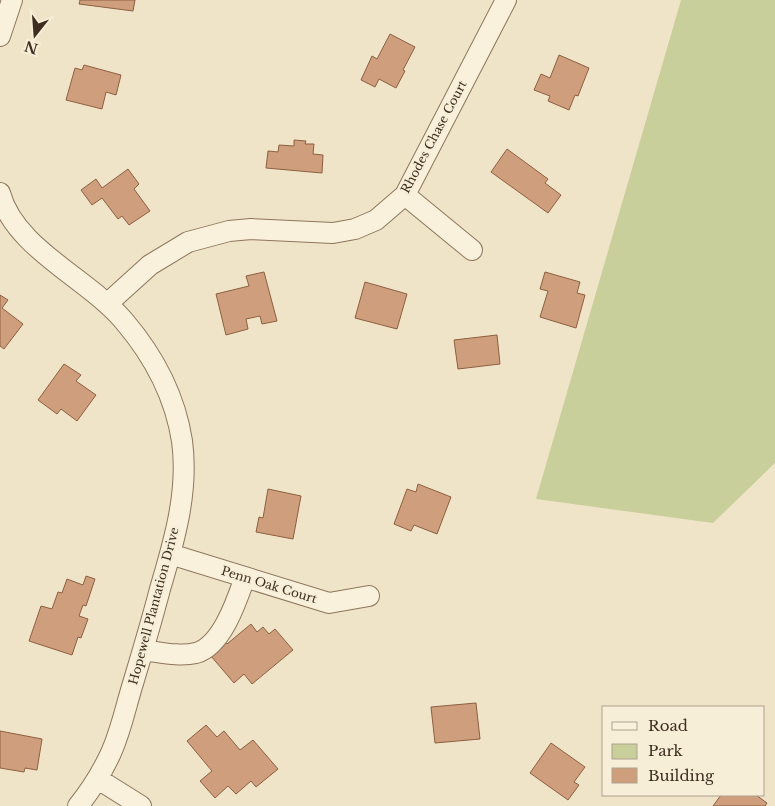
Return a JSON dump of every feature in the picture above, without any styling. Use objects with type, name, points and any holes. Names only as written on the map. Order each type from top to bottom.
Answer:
[{"type":"street","points":[[0,36],[12,0]]},
{"type":"street","name":"Rhodes Chase Court","points":[[108,303],[150,265],[188,242],[229,231],[251,229],[333,233],[355,228],[376,220],[404,195],[506,0]]},
{"type":"street","points":[[404,195],[472,250]]},
{"type":"street","name":"Hopewell Plantation Drive","points":[[1,202],[30,242],[108,303],[150,356],[171,398],[178,420],[184,465],[183,488],[170,554],[118,734],[98,779],[78,806]]},
{"type":"street","name":"Penn Oak Court","points":[[170,554],[329,603],[369,596]]},
{"type":"street","points":[[143,650],[178,655],[197,652],[210,646],[226,623],[245,577]]},
{"type":"street","points":[[98,779],[141,806]]},
{"type":"green space","points":[[681,0],[775,0],[775,463],[713,523],[536,499]]},
{"type":"building","points":[[80,0],[135,0],[133,11],[79,4]]},
{"type":"building","points":[[390,34],[415,47],[396,88],[379,79],[375,87],[361,80],[372,56],[377,59]]},
{"type":"building","points":[[559,55],[589,68],[578,96],[575,95],[569,110],[548,101],[550,96],[534,90],[541,74],[550,78]]},
{"type":"building","points":[[84,65],[121,75],[116,95],[106,92],[102,109],[66,100],[75,68],[82,70]]},
{"type":"building","points":[[294,140],[306,141],[305,144],[314,144],[313,154],[323,155],[322,173],[266,168],[268,151],[278,152],[279,145],[294,146]]},
{"type":"building","points":[[507,149],[548,179],[545,183],[561,195],[548,213],[491,172]]},
{"type":"building","points":[[128,169],[139,184],[134,189],[150,211],[129,225],[122,216],[118,219],[102,198],[92,205],[81,190],[96,179],[102,188]]},
{"type":"building","points":[[264,272],[277,321],[262,324],[260,316],[246,319],[248,329],[226,335],[216,294],[249,286],[246,276]]},
{"type":"building","points":[[545,272],[580,282],[577,293],[585,295],[576,328],[540,317],[548,291],[540,289]]},
{"type":"building","points":[[365,282],[407,294],[397,329],[355,318]]},
{"type":"building","points":[[0,295],[8,300],[2,308],[23,324],[4,349],[0,346]]},
{"type":"building","points":[[497,335],[500,364],[458,369],[454,340]]},
{"type":"building","points":[[64,364],[81,375],[76,381],[96,395],[77,421],[61,409],[57,414],[38,400]]},
{"type":"building","points":[[418,484],[451,497],[437,534],[414,525],[411,531],[394,524],[407,489],[416,492]]},
{"type":"building","points":[[268,489],[301,496],[293,539],[256,532],[259,517],[263,518]]},
{"type":"building","points":[[86,576],[95,579],[86,606],[83,605],[79,616],[88,619],[81,638],[78,637],[72,655],[29,641],[41,606],[52,609],[58,592],[62,593],[67,579],[83,585]]},
{"type":"building","points":[[251,624],[257,632],[263,627],[269,634],[275,629],[293,650],[252,684],[244,674],[234,683],[210,655]]},
{"type":"building","points":[[476,703],[480,739],[435,743],[431,707]]},
{"type":"building","points":[[206,725],[217,737],[224,731],[240,750],[253,740],[278,769],[256,787],[251,781],[236,794],[228,786],[215,798],[200,781],[212,771],[187,741]]},
{"type":"building","points":[[0,731],[42,739],[37,770],[25,768],[24,772],[0,768]]},
{"type":"building","points":[[551,743],[585,767],[574,782],[579,785],[568,800],[530,773]]},
{"type":"building","points":[[720,796],[757,796],[767,803],[765,806],[713,806]]}]
